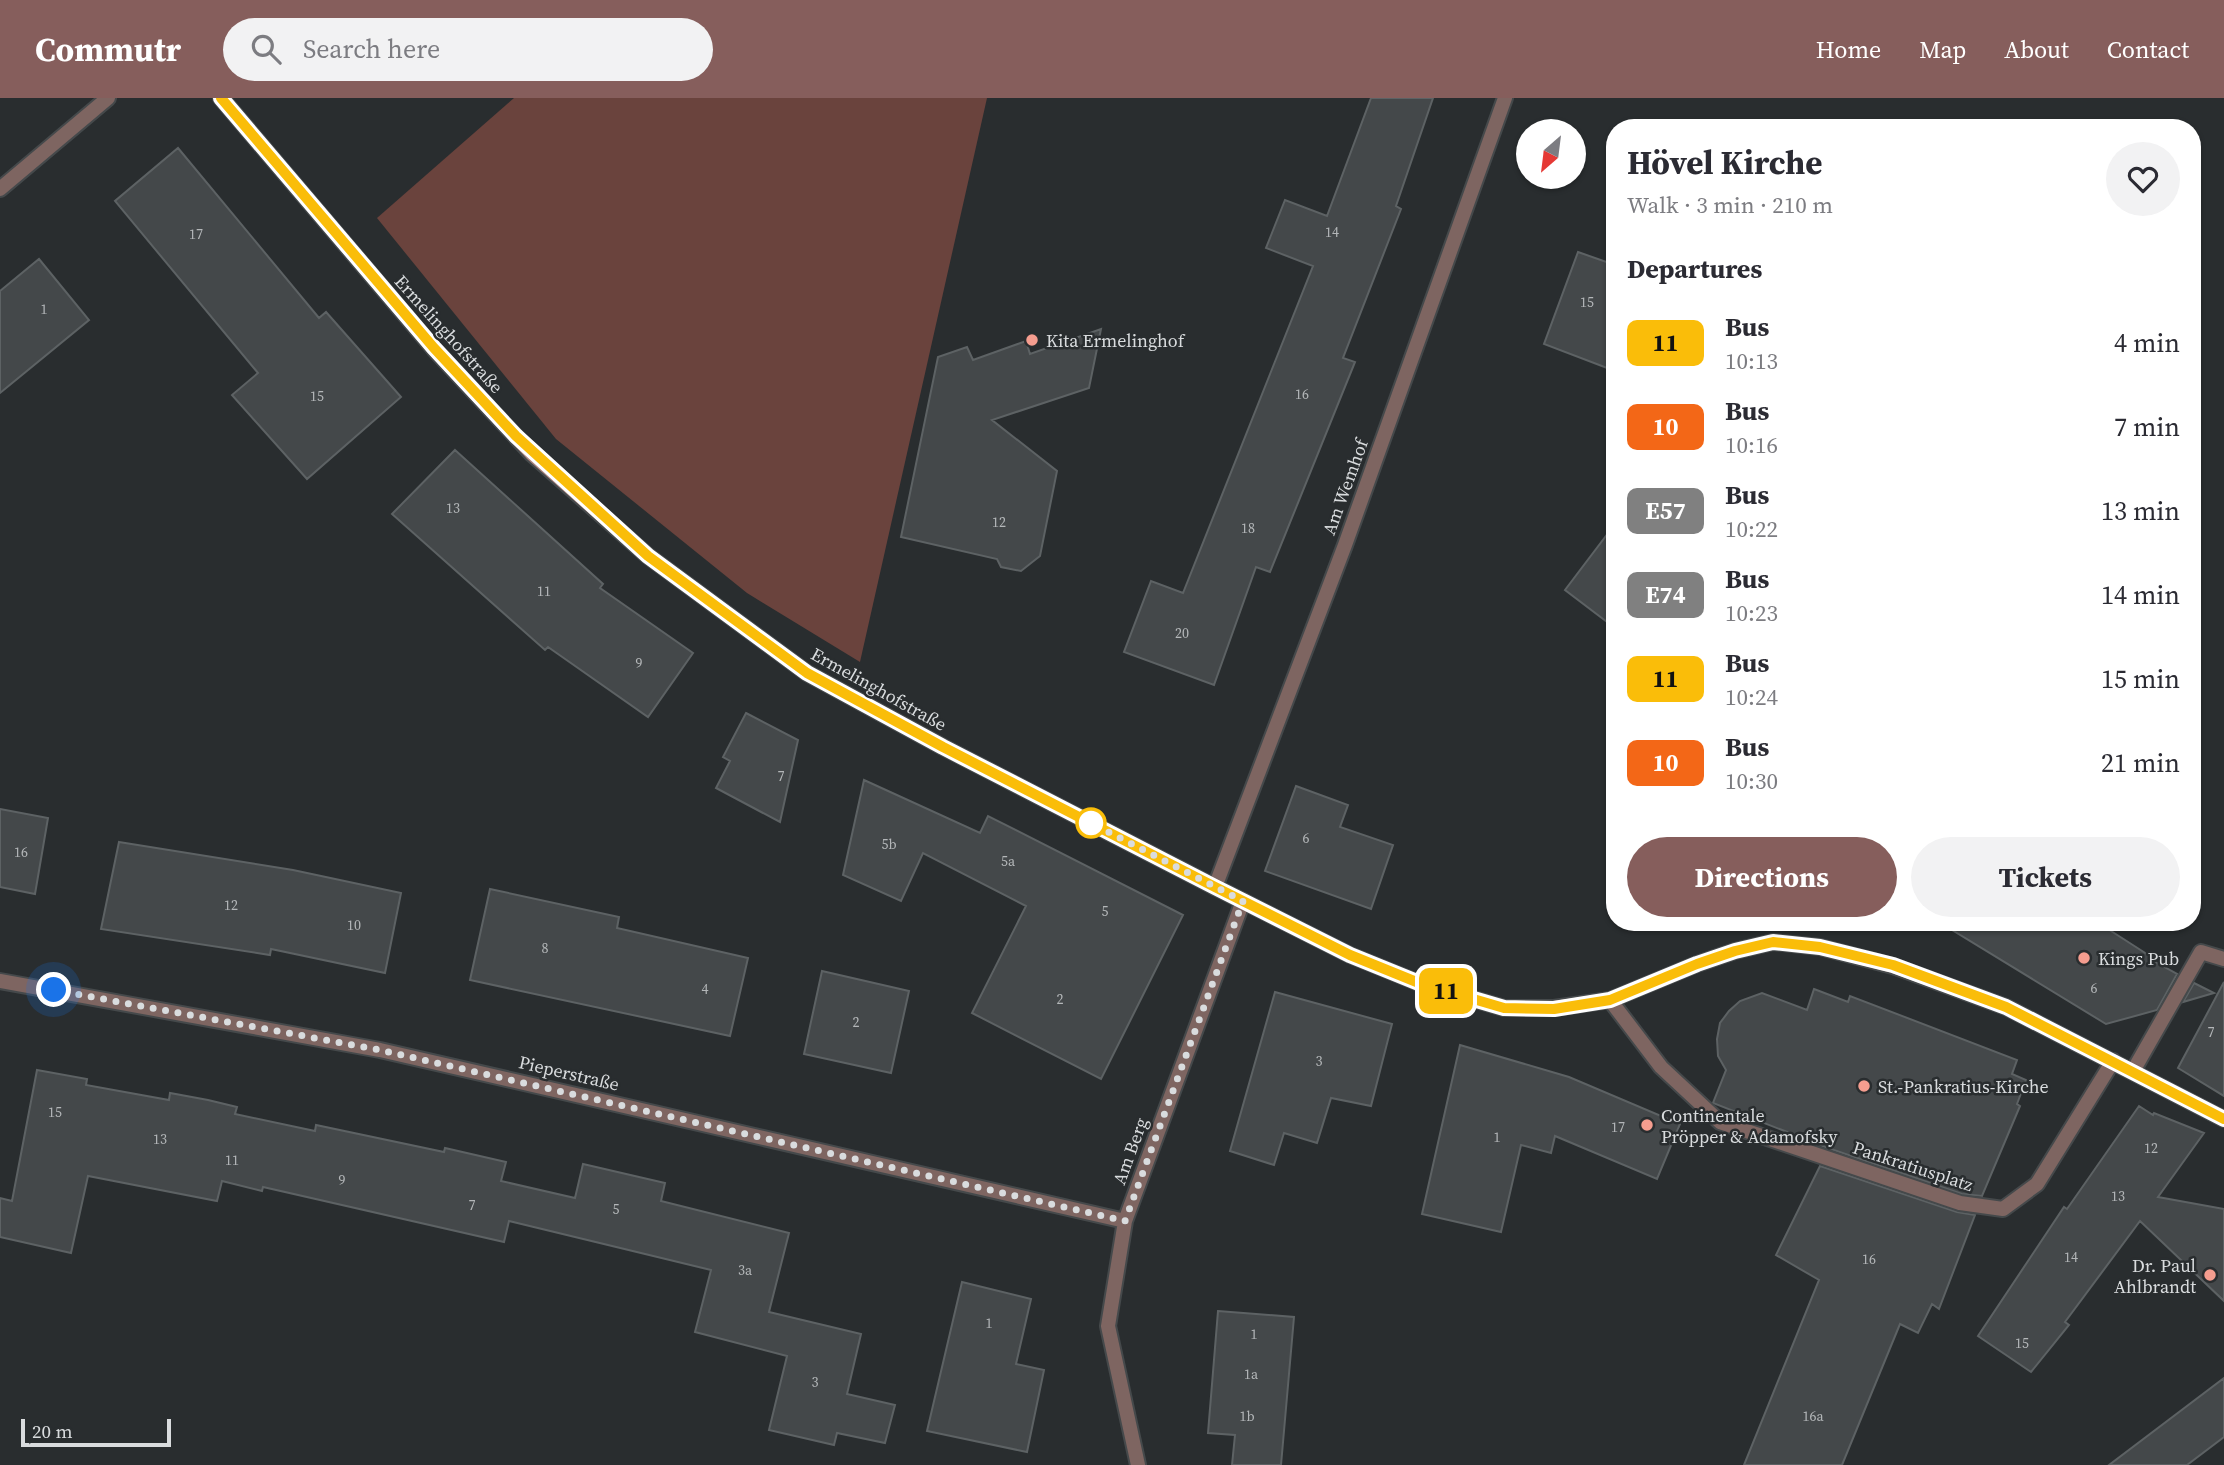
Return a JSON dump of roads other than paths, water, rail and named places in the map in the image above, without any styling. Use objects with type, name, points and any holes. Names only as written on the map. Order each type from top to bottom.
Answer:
[{"type":"street","points":[[0,189],[108,98]]},
{"type":"street","name":"Ermelinghofstraße","points":[[220,98],[452,368],[532,454],[648,556],[807,673],[943,747],[1350,955],[1419,983],[1504,1008],[1554,1009],[1610,1000]]},
{"type":"street","name":"Am Wemhof","points":[[1215,887],[1345,545],[1505,98]]},
{"type":"street","name":"Am Berg","points":[[1138,1465],[1108,1326],[1125,1221],[1243,901]]},
{"type":"street","points":[[1610,1000],[1735,951],[1773,942],[1820,947],[1893,965],[2006,1007],[2224,1119]]},
{"type":"street","points":[[2133,1070],[2202,952],[2224,959]]},
{"type":"street","name":"Pieperstraße","points":[[0,981],[380,1050],[1125,1221]]},
{"type":"street","name":"Pankratiusplatz","points":[[1610,1000],[1661,1067],[1720,1122],[1960,1203],[2003,1209],[2037,1184],[2113,1061]]},
{"type":"place","name":"Kita Ermelinghof","points":[[1032,340]]},
{"type":"place","name":"Kings Pub","points":[[2084,958]]},
{"type":"place","name":"St.-Pankratius-Kirche","points":[[1864,1086]]},
{"type":"place","name":"Continentale Pröpper & Adamofsky","points":[[1647,1125]]},
{"type":"place","name":"Dr. Paul Ahlbrandt","points":[[2210,1275]]}]
